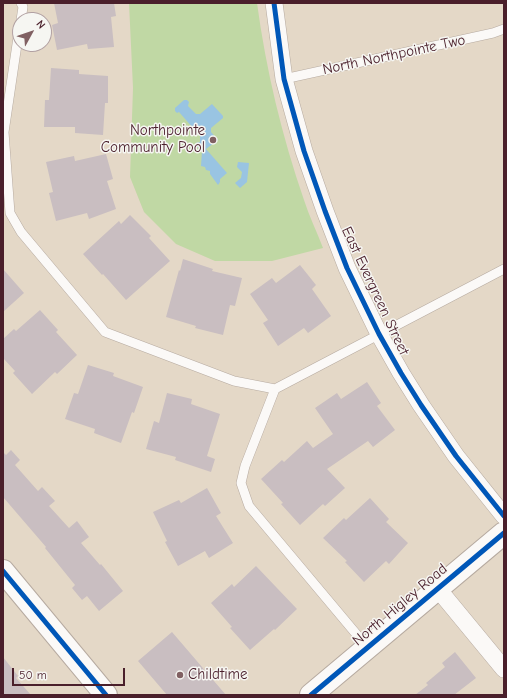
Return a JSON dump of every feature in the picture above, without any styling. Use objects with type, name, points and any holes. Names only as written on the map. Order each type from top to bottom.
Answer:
[{"type":"main road","name":"North Higley Road","points":[[311,695],[504,533]]},
{"type":"main road","points":[[3,571],[103,694]]},
{"type":"street","name":"East Evergreen Street","points":[[274,3],[284,80],[304,151],[347,268],[379,334],[421,405],[456,456],[504,516]]},
{"type":"street","points":[[438,589],[504,669]]},
{"type":"lane","name":"North Northpointe Two","points":[[284,80],[493,33],[504,29]]},
{"type":"lane","points":[[16,52],[4,132],[10,213],[21,232],[105,332],[234,381],[275,389],[504,269]]},
{"type":"lane","points":[[275,389],[245,466],[241,483],[249,506],[368,648]]},
{"type":"green space","points":[[129,3],[257,3],[270,78],[282,127],[306,206],[323,248],[272,261],[215,261],[176,244],[144,212],[130,177],[133,88]]},
{"type":"water","points":[[184,100],[189,102],[188,106],[196,114],[200,114],[212,104],[223,116],[223,118],[211,128],[211,132],[218,140],[206,149],[227,173],[220,179],[218,185],[210,174],[210,171],[201,166],[202,151],[198,151],[199,148],[196,146],[196,143],[200,142],[200,136],[179,112],[177,113],[175,111],[175,108]]},
{"type":"water","points":[[238,162],[249,163],[247,182],[240,188],[235,183],[241,178],[242,172],[237,167]]},
{"type":"building","points":[[54,3],[114,3],[116,16],[111,17],[114,47],[88,49],[87,44],[57,50],[52,25],[58,23]]},
{"type":"building","points":[[51,68],[79,70],[79,74],[108,76],[108,103],[105,103],[103,135],[75,133],[75,127],[44,127],[45,100],[49,100]]},
{"type":"building","points":[[106,154],[113,179],[107,181],[116,209],[89,219],[87,213],[56,221],[49,193],[53,192],[46,162],[74,156],[75,161]]},
{"type":"building","points":[[130,215],[151,236],[149,238],[170,261],[126,300],[83,254],[119,221],[121,224]]},
{"type":"building","points":[[183,259],[213,269],[212,271],[242,278],[235,306],[230,305],[223,335],[195,328],[196,326],[166,317]]},
{"type":"building","points":[[300,265],[316,285],[312,289],[331,316],[308,333],[304,328],[278,346],[263,323],[268,320],[250,294],[272,278],[276,283]]},
{"type":"building","points":[[3,269],[24,293],[3,312]]},
{"type":"building","points":[[40,310],[58,330],[56,332],[77,355],[57,374],[55,372],[32,394],[13,373],[15,371],[3,358],[3,339],[14,329],[16,331]]},
{"type":"building","points":[[88,365],[114,373],[113,376],[143,387],[121,443],[94,433],[95,429],[65,419],[74,393],[78,394]]},
{"type":"building","points":[[367,382],[381,403],[377,406],[395,430],[373,447],[368,441],[327,469],[345,488],[325,506],[323,504],[300,525],[281,504],[283,503],[261,479],[282,460],[284,462],[307,441],[313,448],[333,434],[315,408],[337,393],[341,399]]},
{"type":"building","points":[[167,393],[192,399],[191,404],[220,414],[207,456],[215,459],[211,472],[175,460],[176,457],[146,449],[154,421],[159,423]]},
{"type":"building","points":[[11,450],[20,460],[15,465],[38,491],[42,487],[55,501],[49,506],[69,528],[77,521],[89,537],[81,543],[100,565],[101,564],[123,591],[99,611],[87,596],[82,600],[72,588],[75,585],[45,548],[46,547],[3,497],[3,452],[6,455]]},
{"type":"building","points":[[207,488],[221,513],[216,516],[233,543],[209,558],[205,551],[178,566],[165,542],[167,541],[153,512],[179,500],[181,503]]},
{"type":"building","points":[[370,498],[389,519],[386,522],[408,543],[389,564],[386,561],[364,582],[345,562],[347,561],[323,538],[344,518],[346,520]]},
{"type":"building","points":[[256,566],[297,609],[275,630],[274,629],[250,650],[230,628],[232,627],[211,603],[232,584],[234,587]]},
{"type":"building","name":"Childtime","points":[[172,632],[226,695],[167,695],[138,661]]},
{"type":"building","points":[[455,652],[476,678],[454,695],[415,695],[428,685],[426,683],[445,667],[442,663]]},
{"type":"building","points":[[3,657],[18,676],[16,678],[31,695],[3,695]]},
{"type":"cycle path","points":[[274,3],[284,79],[304,151],[347,268],[379,334],[421,405],[456,456],[504,516]]},
{"type":"cycle path","points":[[311,695],[504,533]]},
{"type":"cycle path","points":[[3,571],[106,695]]},
{"type":"place","name":"Northpointe Community Pool","points":[[213,140]]},
{"type":"place","name":"Childtime","points":[[180,675]]}]
